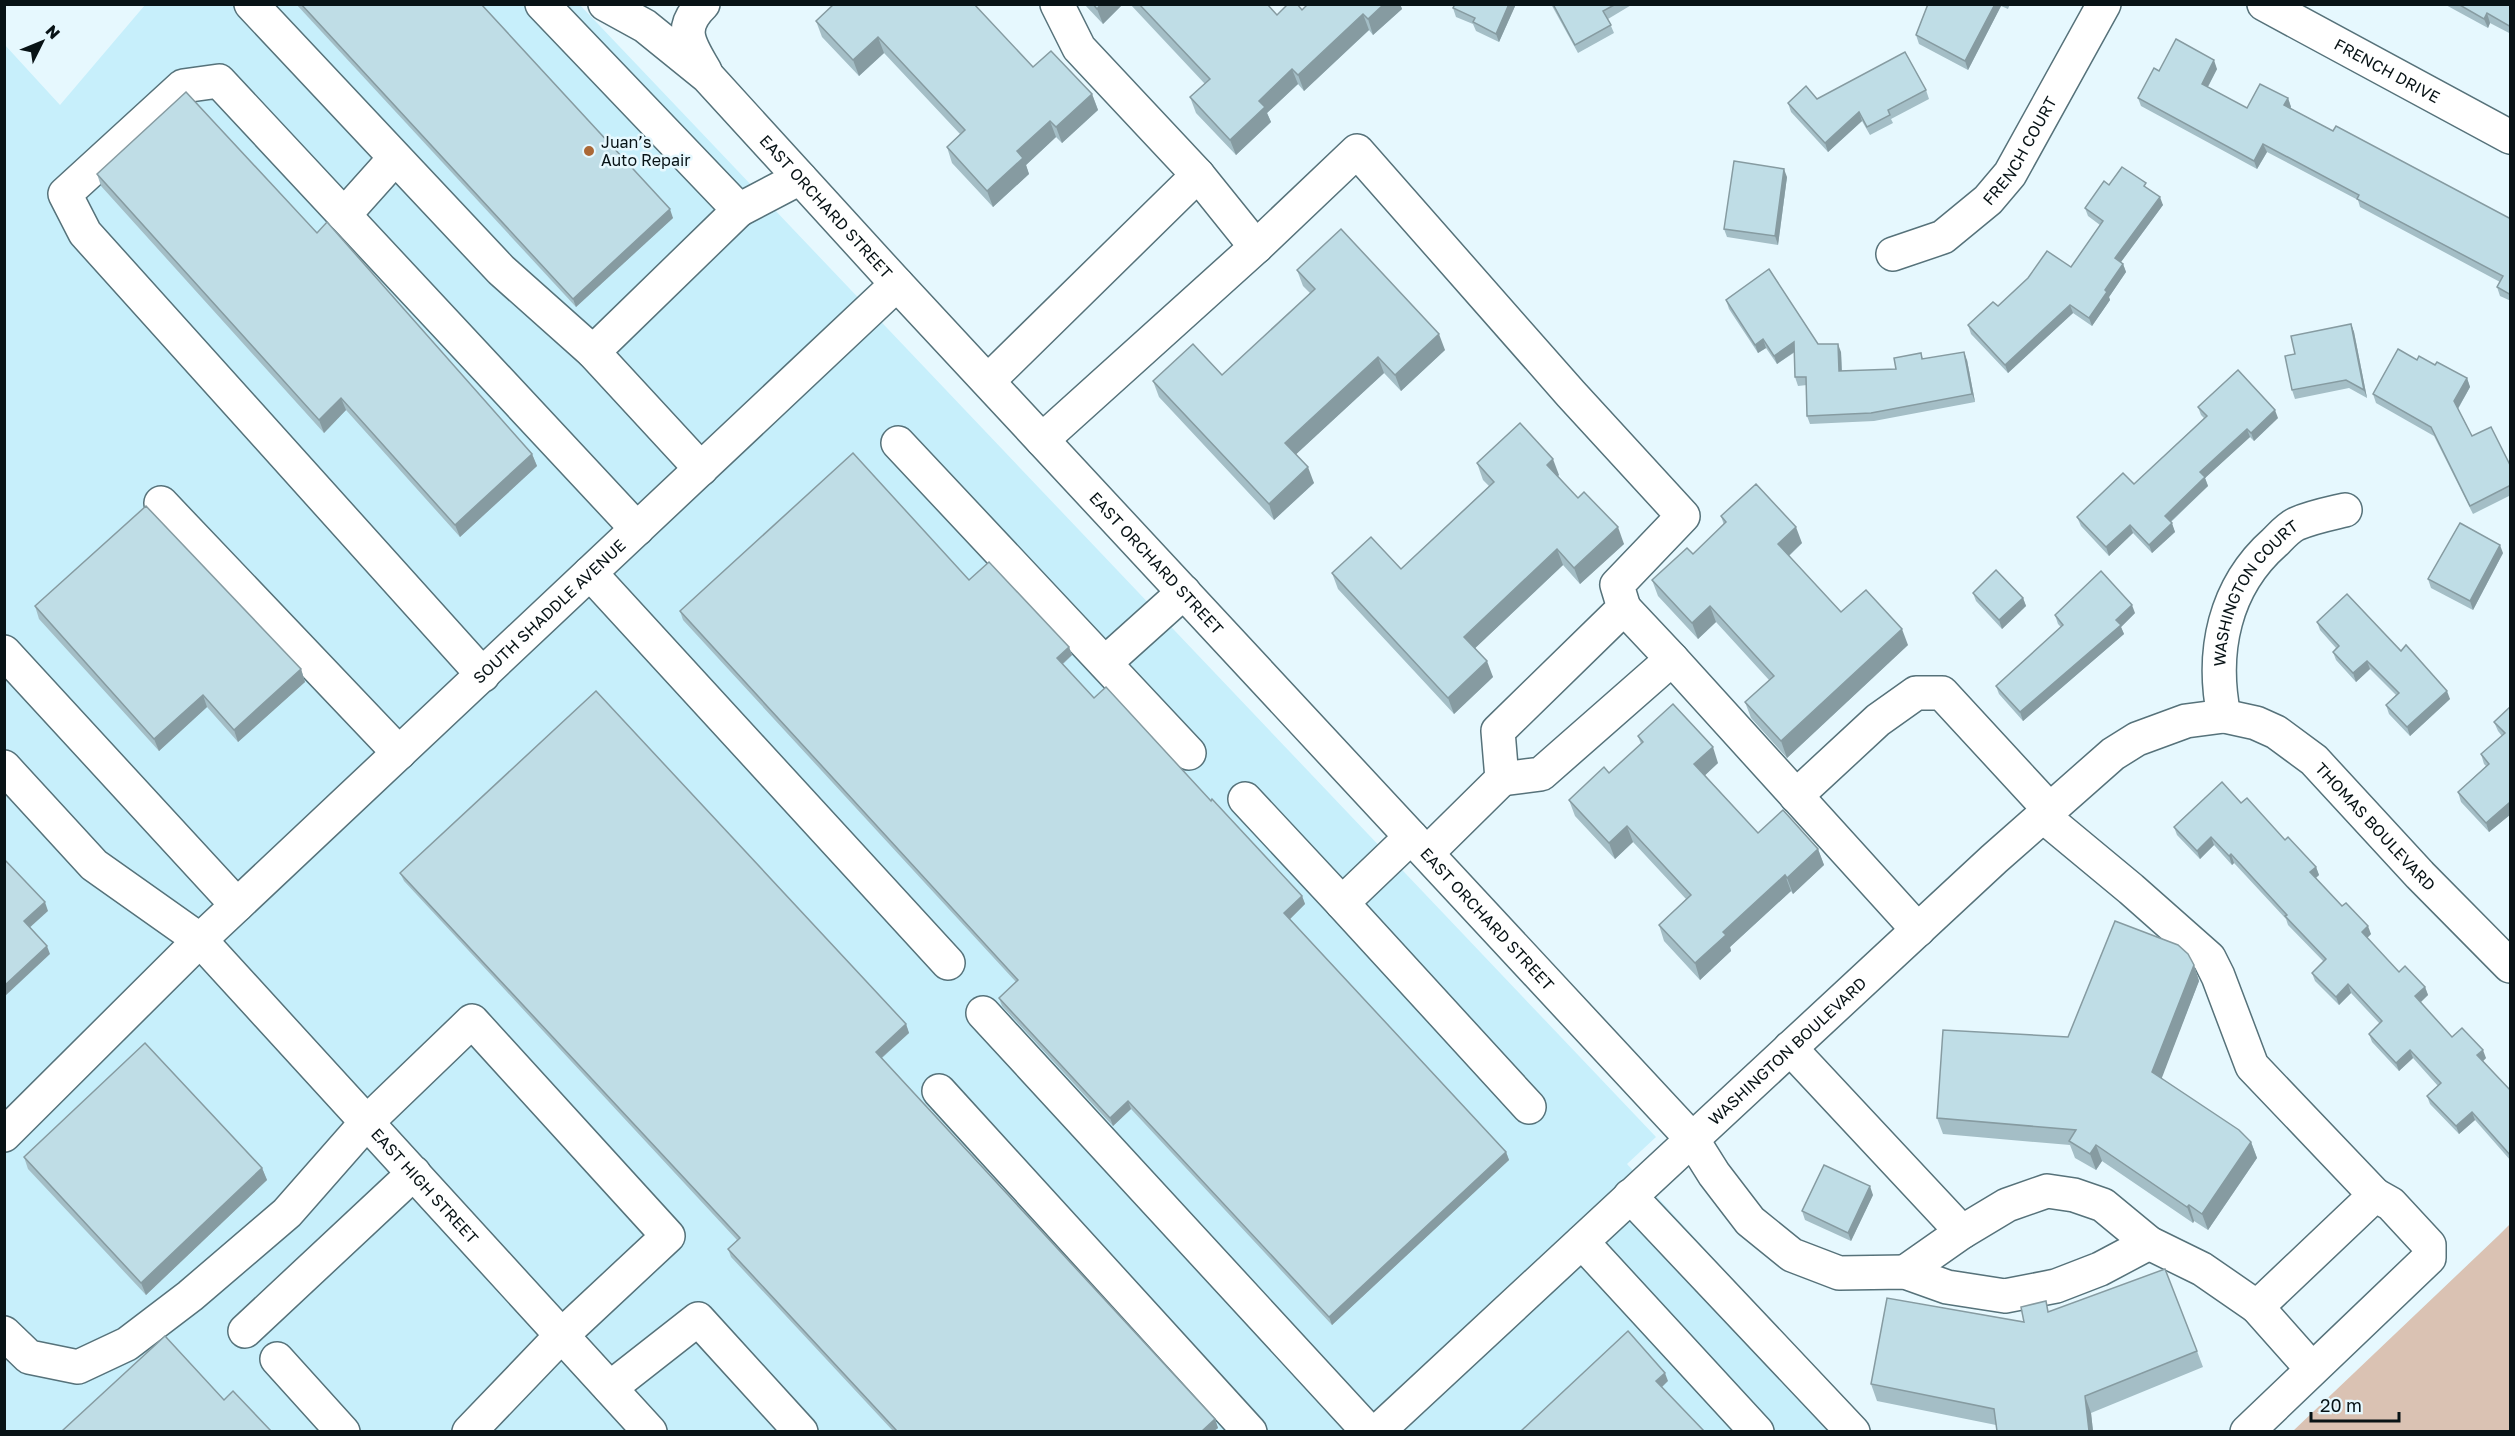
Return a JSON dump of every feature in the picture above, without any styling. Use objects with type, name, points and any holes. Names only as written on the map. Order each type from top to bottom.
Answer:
[{"type":"street","points":[[251,4],[501,270],[593,352],[701,469]]},
{"type":"street","points":[[542,4],[739,210]]},
{"type":"street","name":"EAST ORCHARD STREET","points":[[605,4],[645,26],[708,77],[897,284],[1692,1139],[1714,1174],[1750,1221],[1792,1255],[1839,1273],[1905,1272]]},
{"type":"street","points":[[703,4],[687,28],[687,39],[708,77]]},
{"type":"street","points":[[1057,4],[1079,48],[1198,175],[1256,247]]},
{"type":"street","name":"FRENCH COURT","points":[[1893,254],[1943,237],[1988,200],[2010,174],[2104,4]]},
{"type":"street","name":"FRENCH DRIVE","points":[[2264,4],[2511,137]]},
{"type":"street","points":[[483,675],[85,232],[65,195],[183,86],[219,81],[637,529]]},
{"type":"street","points":[[1042,440],[1256,247],[1357,151],[1563,385],[1683,516],[1617,585],[1624,608],[1918,930]]},
{"type":"street","points":[[344,215],[395,158]]},
{"type":"street","points":[[988,381],[1198,175]]},
{"type":"street","points":[[593,352],[739,210],[800,178]]},
{"type":"street","name":"SOUTH SHADDLE AVENUE","points":[[4,1135],[200,940],[897,284]]},
{"type":"street","points":[[898,443],[1189,753]]},
{"type":"street","points":[[161,503],[399,753]]},
{"type":"street","name":"WASHINGTON COURT","points":[[2224,716],[2219,690],[2222,634],[2234,593],[2258,557],[2293,526],[2314,516],[2345,510]]},
{"type":"street","points":[[590,573],[948,963]]},
{"type":"street","points":[[1104,663],[1184,592]]},
{"type":"street","points":[[1502,779],[1498,731],[1624,608]]},
{"type":"street","points":[[4,652],[237,905]]},
{"type":"street","points":[[1342,903],[1502,779],[1541,774],[1672,659]]},
{"type":"street","points":[[1796,796],[1878,720],[1906,700],[1916,693],[1942,693],[2046,813],[2208,958],[2218,976],[2253,1066],[2375,1195],[2391,1204],[2429,1245],[2429,1258],[2247,1431]]},
{"type":"street","name":"WASHINGTON BOULEVARD","points":[[1377,1431],[1918,930],[2113,754],[2137,740],[2186,721],[2224,716]]},
{"type":"street","name":"THOMAS BOULEVARD","points":[[2224,716],[2256,723],[2276,732],[2314,760],[2420,876],[2507,955]]},
{"type":"street","name":"EAST HIGH STREET","points":[[4,767],[94,865],[200,940],[650,1431]]},
{"type":"street","points":[[1245,799],[1529,1107]]},
{"type":"street","points":[[983,1013],[1369,1431]]},
{"type":"street","points":[[4,1333],[29,1357],[78,1367],[127,1344],[190,1296],[287,1213],[367,1122],[471,1021],[668,1236],[562,1335],[469,1431]]},
{"type":"street","points":[[1790,1048],[1962,1232]]},
{"type":"street","points":[[939,1091],[1250,1431]]},
{"type":"street","points":[[245,1331],[414,1173]]},
{"type":"street","points":[[1905,1272],[1962,1232],[2007,1205],[2047,1191],[2074,1195],[2103,1205],[2149,1243],[2202,1269],[2257,1307],[2312,1369]]},
{"type":"street","points":[[2257,1307],[2375,1195]]},
{"type":"street","points":[[1630,1196],[1853,1431]]},
{"type":"street","points":[[1582,1242],[1757,1431]]},
{"type":"street","points":[[1905,1272],[1947,1287],[2006,1296],[2056,1287],[2100,1269],[2149,1243]]},
{"type":"street","points":[[610,1388],[698,1319],[801,1431]]},
{"type":"street","points":[[277,1359],[343,1431]]},
{"type":"shaded area","points":[[145,5],[580,5],[1656,1137],[1627,1164],[1872,1431],[5,1431],[4,44],[60,105]]},
{"type":"shaded area","points":[[2510,1224],[2510,1431],[2293,1431],[2498,1236]]},
{"type":"building","points":[[301,4],[481,4],[670,209],[573,299]]},
{"type":"building","points":[[834,4],[974,4],[1033,67],[1051,51],[1092,94],[1056,127],[1050,121],[1017,151],[1023,158],[987,191],[947,147],[965,130],[878,37],[853,60],[816,21]]},
{"type":"building","points":[[1139,4],[1267,4],[1277,15],[1288,4],[1297,4],[1302,10],[1308,4],[1384,4],[1368,19],[1363,14],[1298,75],[1292,69],[1259,101],[1265,107],[1230,140],[1190,97],[1210,79]]},
{"type":"building","points":[[1455,4],[1509,4],[1496,34],[1473,22],[1475,18],[1453,8]]},
{"type":"building","points":[[1553,4],[1616,4],[1603,11],[1611,25],[1575,45]]},
{"type":"building","points":[[1928,4],[1995,4],[1965,61],[1916,35]]},
{"type":"building","points":[[2458,4],[2511,4],[2511,27],[2487,13],[2484,19]]},
{"type":"building","points":[[2176,39],[2214,60],[2202,84],[2247,108],[2260,84],[2288,98],[2284,105],[2333,131],[2336,126],[2511,219],[2511,295],[2497,287],[2503,276],[2357,199],[2359,195],[2263,144],[2254,161],[2138,98],[2154,68],[2159,71]]},
{"type":"building","points":[[1905,52],[1926,90],[1888,110],[1890,115],[1867,127],[1859,112],[1825,143],[1788,103],[1806,86],[1817,99]]},
{"type":"building","points":[[186,92],[317,233],[327,222],[532,454],[455,525],[341,398],[319,420],[97,174]]},
{"type":"building","points":[[1734,161],[1784,169],[1775,236],[1724,229]]},
{"type":"building","points":[[2122,167],[2146,183],[2144,186],[2160,197],[2115,258],[2123,264],[2105,290],[2107,292],[2089,318],[2070,305],[2005,365],[1968,325],[1993,302],[1998,306],[2028,278],[2047,251],[2071,267],[2103,221],[2085,208],[2104,181],[2109,185]]},
{"type":"building","points":[[1341,229],[1439,334],[1395,375],[1378,357],[1285,443],[1308,467],[1269,504],[1153,381],[1193,344],[1222,375],[1315,289],[1297,270]]},
{"type":"building","points":[[1769,269],[1818,344],[1838,344],[1839,371],[1896,369],[1894,358],[1921,353],[1922,359],[1964,352],[1972,394],[1871,413],[1807,416],[1806,377],[1795,377],[1794,342],[1774,356],[1763,339],[1755,345],[1726,300]]},
{"type":"building","points":[[2351,324],[2364,390],[2346,380],[2292,390],[2285,356],[2295,354],[2291,336]]},
{"type":"building","points":[[2398,349],[2417,360],[2419,356],[2435,365],[2437,362],[2467,378],[2454,401],[2472,436],[2491,427],[2511,467],[2511,485],[2470,506],[2431,427],[2373,394]]},
{"type":"building","points":[[2238,370],[2275,410],[2251,433],[2247,429],[2200,472],[2205,477],[2165,516],[2172,523],[2149,545],[2130,525],[2106,547],[2077,517],[2123,473],[2134,484],[2207,416],[2198,407]]},
{"type":"building","points":[[1520,423],[1553,459],[1547,465],[1578,498],[1584,492],[1618,527],[1574,568],[1557,549],[1464,637],[1487,661],[1448,698],[1332,573],[1371,537],[1401,569],[1494,482],[1477,463]]},
{"type":"building","points":[[853,453],[969,580],[989,562],[1069,647],[1057,658],[1094,698],[1106,687],[1211,801],[1212,799],[1302,896],[1284,913],[1506,1152],[1329,1317],[1128,1101],[1110,1118],[999,998],[1018,980],[680,611]]},
{"type":"building","points":[[1756,484],[1796,527],[1778,544],[1841,612],[1866,590],[1902,629],[1781,741],[1745,702],[1774,676],[1710,606],[1692,623],[1652,580],[1687,548],[1693,554],[1726,522],[1721,516]]},
{"type":"building","points":[[146,506],[301,669],[234,730],[203,695],[154,739],[35,606]]},
{"type":"building","points":[[2460,523],[2500,545],[2470,601],[2428,579]]},
{"type":"building","points":[[1996,570],[2023,598],[1999,620],[1973,593]]},
{"type":"building","points":[[2101,571],[2132,605],[2116,620],[2121,625],[2020,712],[1996,686],[2063,625],[2055,615]]},
{"type":"building","points":[[2347,594],[2401,651],[2406,645],[2447,691],[2407,727],[2386,705],[2399,693],[2367,661],[2353,673],[2333,652],[2339,646],[2317,622]]},
{"type":"building","points":[[596,691],[906,1024],[876,1052],[1215,1419],[1202,1431],[897,1431],[728,1249],[740,1238],[400,873]]},
{"type":"building","points":[[1673,704],[1713,747],[1694,764],[1758,833],[1783,810],[1818,849],[1787,878],[1785,875],[1723,932],[1726,935],[1695,963],[1659,925],[1691,895],[1627,826],[1609,843],[1569,800],[1604,767],[1609,773],[1643,742],[1638,736]]},
{"type":"building","points":[[2511,706],[2511,805],[2509,803],[2486,823],[2458,792],[2489,764],[2481,754],[2505,733],[2494,722]]},
{"type":"building","points":[[2222,782],[2241,803],[2247,798],[2285,840],[2288,837],[2316,867],[2310,872],[2342,906],[2346,903],[2368,926],[2362,932],[2399,972],[2405,966],[2425,987],[2415,996],[2452,1037],[2462,1028],[2483,1050],[2477,1055],[2511,1091],[2511,1156],[2472,1112],[2456,1126],[2427,1096],[2441,1083],[2410,1050],[2396,1063],[2369,1034],[2382,1021],[2348,984],[2336,997],[2312,973],[2326,959],[2231,854],[2229,856],[2211,837],[2197,851],[2174,827]]},
{"type":"building","points":[[4,859],[45,902],[24,921],[47,946],[4,986]]},
{"type":"building","points":[[2115,921],[2178,945],[2188,954],[2194,965],[2152,1072],[2239,1130],[2251,1142],[2202,1214],[2189,1205],[2187,1207],[2096,1145],[2090,1154],[2069,1141],[2076,1130],[1937,1118],[1943,1030],[2068,1037]]},
{"type":"building","points":[[145,1043],[262,1168],[141,1283],[24,1157]]},
{"type":"building","points":[[1824,1165],[1870,1186],[1848,1233],[1802,1211]]},
{"type":"building","points":[[2165,1269],[2197,1351],[2085,1396],[2089,1431],[1997,1431],[1994,1409],[1871,1384],[1887,1298],[2024,1322],[2021,1307],[2046,1301],[2048,1312]]},
{"type":"building","points":[[1628,1331],[1665,1373],[1656,1381],[1704,1431],[1521,1431]]},
{"type":"building","points":[[165,1336],[224,1400],[233,1391],[271,1431],[62,1431]]},
{"type":"place","name":"Juan’s Auto Repair","points":[[589,151]]}]
